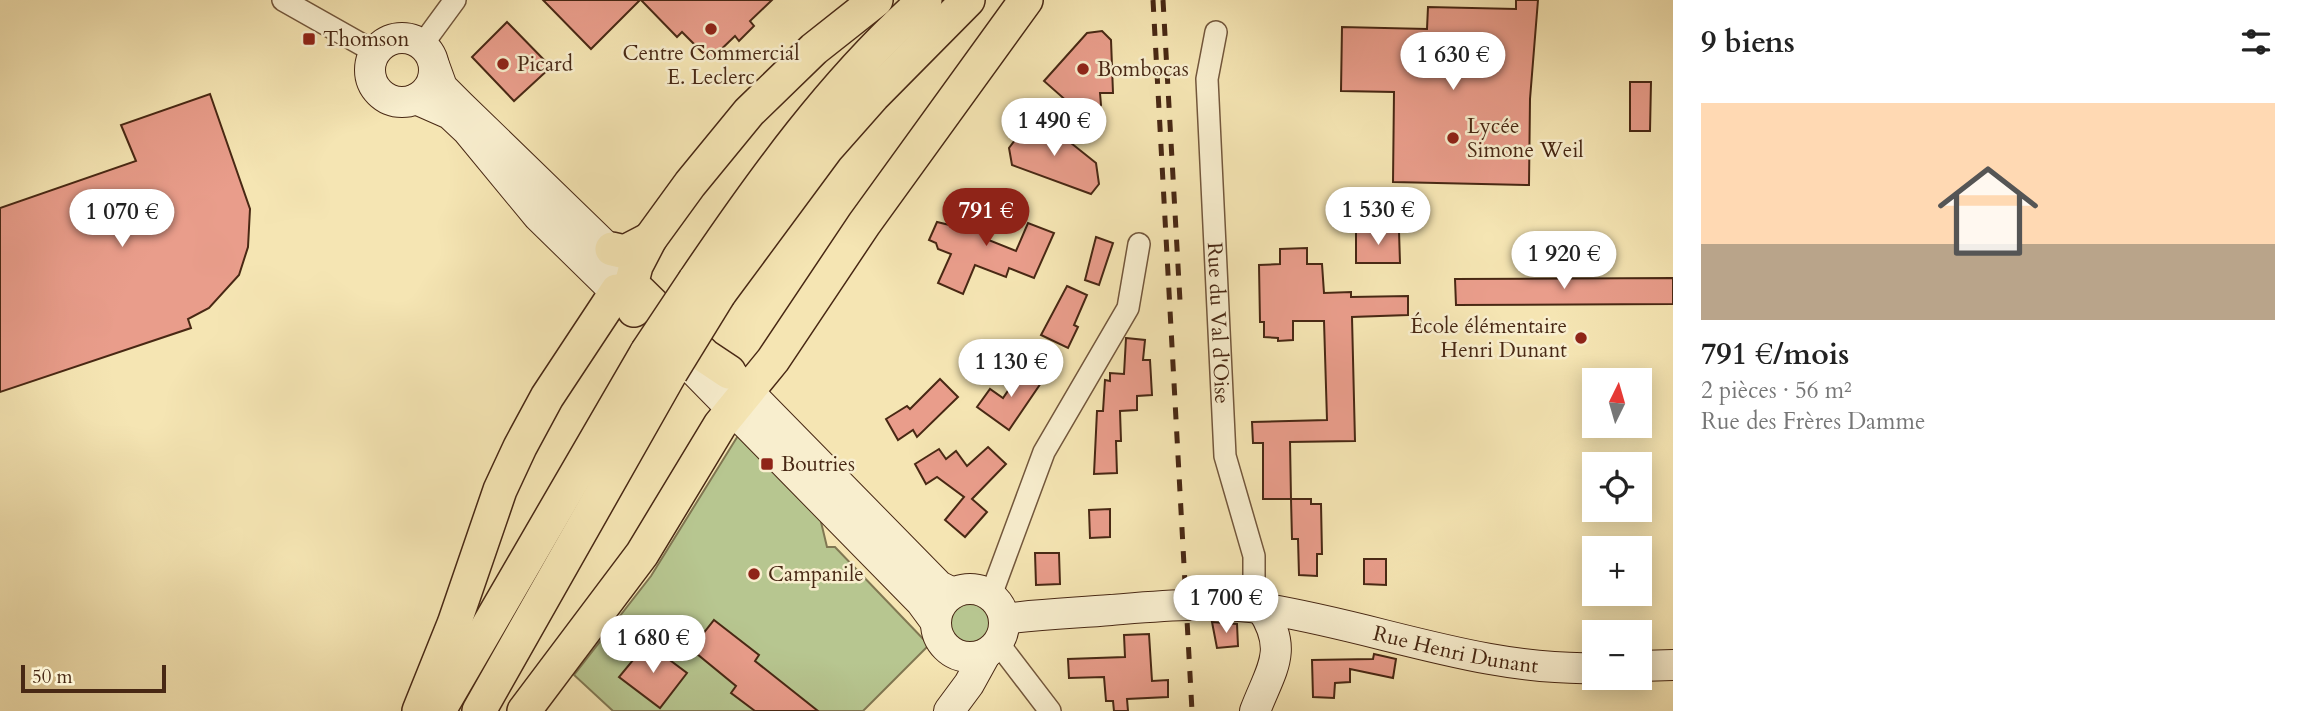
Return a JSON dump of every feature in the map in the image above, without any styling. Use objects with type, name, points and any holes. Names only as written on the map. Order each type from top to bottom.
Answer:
[{"type":"main road","points":[[419,711],[454,624],[500,490],[547,397],[627,288],[625,253],[650,239],[749,112],[814,49],[876,0]]},
{"type":"main road","points":[[438,711],[707,287],[798,138],[904,19],[925,0]]},
{"type":"main road","points":[[707,287],[873,96],[968,0]]},
{"type":"main road","points":[[524,711],[642,554],[740,387],[1027,0]]},
{"type":"main road","points":[[627,288],[640,292],[740,387]]},
{"type":"main road","points":[[479,711],[659,362]]},
{"type":"street","points":[[283,0],[375,52]]},
{"type":"street","points":[[416,99],[432,81],[428,55],[455,0]]},
{"type":"street","name":"Rue du Val d'Oise","points":[[1216,32],[1207,79],[1225,457],[1254,556],[1254,584],[1262,609]]},
{"type":"street","points":[[405,38],[428,55],[442,87],[627,288],[538,215],[467,130],[450,114],[416,99],[397,102],[379,93],[371,75],[375,52],[396,39],[405,38]]},
{"type":"street","points":[[950,708],[969,684],[1044,452],[1128,308],[1139,244]]},
{"type":"street","points":[[740,387],[939,586],[953,593],[938,610],[935,621]]},
{"type":"street","points":[[740,387],[921,602],[935,621],[941,642],[987,633]]},
{"type":"street","name":"Rue Henri Dunant","points":[[953,593],[972,589],[987,633],[1186,604],[1262,609],[1317,618],[1477,656],[1548,666],[1582,667]]},
{"type":"street","points":[[1262,609],[1275,631],[1279,648]]},
{"type":"street","points":[[1255,711],[1279,648],[1317,618]]},
{"type":"street","points":[[987,633],[1049,711]]},
{"type":"street","points":[[1652,666],[1673,665]]},
{"type":"green space","name":"Campanile","points":[[739,434],[824,518],[821,522],[827,547],[835,547],[929,645],[863,711],[613,711],[574,675],[651,576]]},
{"type":"green space","points":[[970,599],[987,606],[994,623],[987,640],[970,647],[953,640],[946,623],[953,606]]},
{"type":"building","points":[[543,0],[640,0],[591,49]]},
{"type":"building","name":"Centre Commercial E. Leclerc","points":[[641,0],[772,0],[750,21],[754,26],[739,41],[735,36],[710,60],[682,32],[677,37]]},
{"type":"building","points":[[1516,0],[1538,0],[1530,99],[1529,185],[1393,182],[1394,92],[1341,91],[1342,27],[1427,29],[1428,7],[1516,9]]},
{"type":"building","points":[[507,22],[551,67],[514,101],[472,57]]},
{"type":"building","name":"Bombocas","points":[[1102,31],[1111,40],[1113,93],[1100,93],[1101,105],[1087,119],[1044,81],[1087,33]]},
{"type":"building","points":[[1630,82],[1651,82],[1650,131],[1630,131]]},
{"type":"building","points":[[210,94],[250,209],[248,247],[239,275],[209,308],[188,319],[191,328],[0,392],[0,208],[136,161],[121,125]]},
{"type":"building","points":[[1046,123],[1096,163],[1099,184],[1091,194],[1012,165],[1009,148],[1027,124]]},
{"type":"building","points":[[974,199],[999,210],[986,239],[1016,251],[1028,223],[1054,233],[1034,278],[1009,268],[1006,277],[975,265],[963,294],[938,283],[951,254],[938,249],[936,243],[929,240],[937,222],[962,228]]},
{"type":"building","points":[[1399,231],[1400,263],[1356,263],[1356,232]]},
{"type":"building","points":[[1096,237],[1113,243],[1099,285],[1085,280]]},
{"type":"building","points":[[1307,248],[1307,264],[1322,264],[1324,293],[1351,292],[1351,297],[1408,296],[1408,315],[1352,317],[1355,441],[1290,442],[1291,499],[1263,499],[1263,443],[1253,443],[1252,422],[1327,420],[1324,321],[1293,321],[1293,340],[1278,341],[1278,338],[1264,337],[1264,322],[1260,322],[1259,265],[1280,264],[1280,249]]},
{"type":"building","points":[[1673,278],[1673,304],[1456,305],[1455,279]]},
{"type":"building","points":[[1067,286],[1087,295],[1074,325],[1078,327],[1068,348],[1041,335]]},
{"type":"building","points":[[1126,338],[1145,340],[1143,360],[1150,360],[1152,395],[1137,396],[1137,410],[1120,411],[1121,441],[1116,441],[1117,473],[1094,474],[1097,411],[1103,411],[1105,380],[1110,381],[1110,373],[1124,374]]},
{"type":"building","points":[[1024,367],[1043,380],[1009,430],[977,407],[990,389],[1003,398]]},
{"type":"building","points":[[940,379],[958,397],[917,437],[913,430],[898,440],[886,419],[907,406],[910,409]]},
{"type":"building","points":[[988,447],[1006,464],[972,499],[987,512],[965,537],[945,520],[964,497],[937,477],[926,484],[915,464],[939,449],[946,459],[956,451],[967,466]]},
{"type":"building","points":[[1291,499],[1311,499],[1311,504],[1321,504],[1322,554],[1317,554],[1317,576],[1299,575],[1298,539],[1292,539]]},
{"type":"building","points":[[1110,509],[1110,537],[1090,538],[1089,510]]},
{"type":"building","points":[[1035,553],[1059,553],[1060,584],[1036,585]]},
{"type":"building","points":[[1364,559],[1386,559],[1386,585],[1364,584]]},
{"type":"building","points":[[714,620],[759,655],[755,661],[818,711],[755,711],[731,693],[736,686],[691,649]]},
{"type":"building","points":[[1212,622],[1237,624],[1238,646],[1217,648]]},
{"type":"building","points":[[1149,634],[1152,681],[1168,680],[1168,697],[1127,699],[1128,711],[1114,711],[1113,701],[1106,701],[1104,677],[1069,678],[1068,659],[1125,657],[1124,635]]},
{"type":"building","points":[[647,643],[687,673],[660,708],[619,677]]},
{"type":"building","points":[[1374,654],[1396,659],[1393,678],[1350,669],[1350,682],[1335,683],[1334,698],[1313,697],[1312,660],[1373,659]]},
{"type":"railway","points":[[1153,0],[1192,711]]},
{"type":"railway","points":[[1163,0],[1180,301]]},
{"type":"place","name":"Centre Commercial E. Leclerc","points":[[711,29]]},
{"type":"place","name":"Thomson","points":[[309,39]]},
{"type":"place","name":"Picard","points":[[503,64]]},
{"type":"place","name":"Bombocas","points":[[1083,69]]},
{"type":"place","name":"Lycée Simone Weil","points":[[1453,138]]},
{"type":"place","name":"École élémentaire Henri Dunant","points":[[1581,338]]},
{"type":"place","name":"Boutries","points":[[767,464]]},
{"type":"place","name":"Campanile","points":[[754,574]]}]
